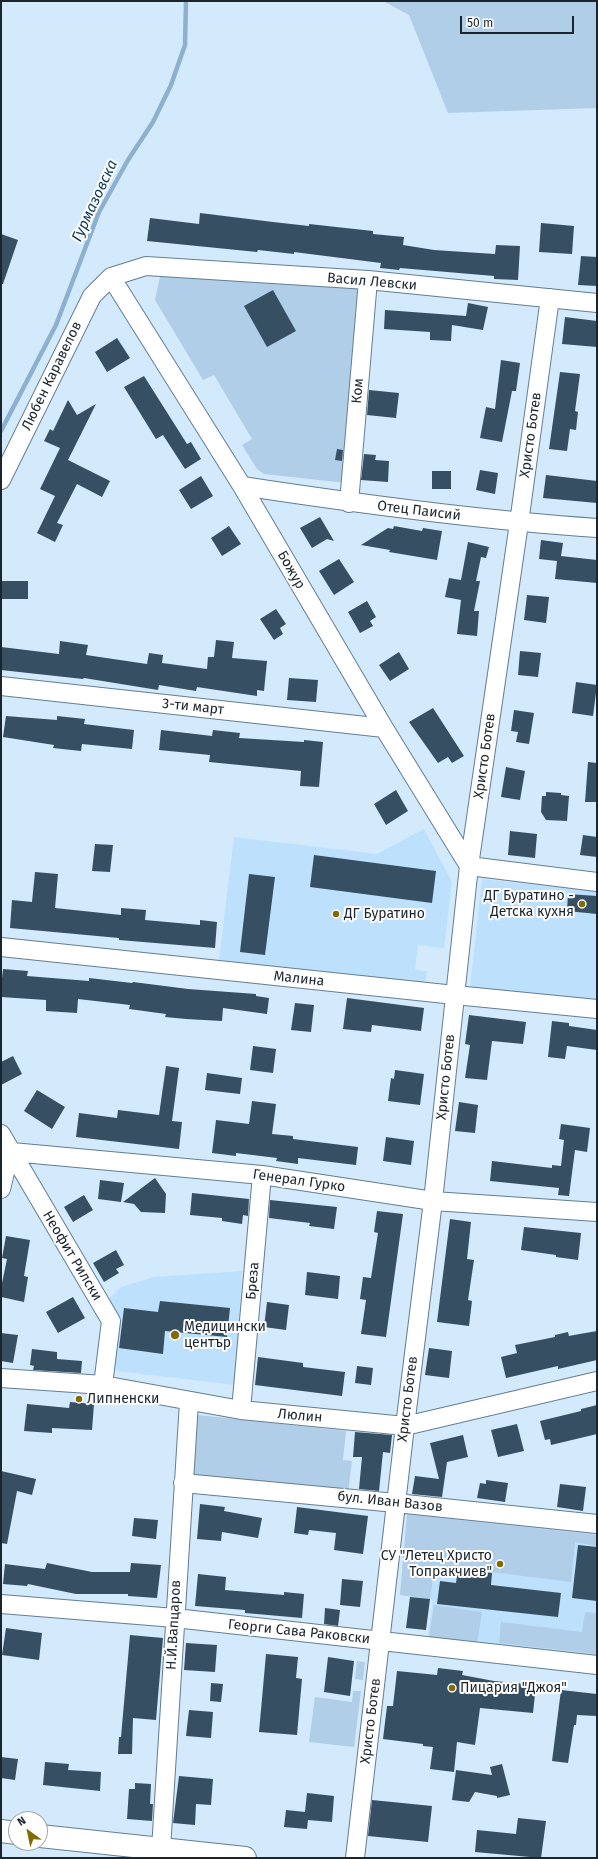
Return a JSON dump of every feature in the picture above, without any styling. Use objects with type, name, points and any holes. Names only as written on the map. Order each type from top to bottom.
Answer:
[{"type":"street","name":"Васил Левски","points":[[111,277],[146,266],[368,280],[597,303]]},
{"type":"street","name":"Любен Каравелов","points":[[1,480],[92,296],[111,277]]},
{"type":"street","name":"Божур","points":[[111,277],[242,486],[384,728],[469,866]]},
{"type":"street","name":"Ком","points":[[349,502],[368,280]]},
{"type":"street","name":"Христо Ботев","points":[[355,1858],[405,1426],[433,1201],[469,866],[550,298]]},
{"type":"street","name":"Отец Паисий","points":[[242,486],[349,502],[519,523],[597,528]]},
{"type":"street","name":"3-ти март","points":[[1,686],[384,728]]},
{"type":"street","points":[[469,866],[597,882]]},
{"type":"street","name":"Малина","points":[[1,947],[455,995],[597,1008]]},
{"type":"street","name":"Неофит Рилски","points":[[1,1134],[5,1151],[111,1321],[103,1385]]},
{"type":"street","points":[[1,1190],[5,1151]]},
{"type":"street","name":"Генерал Гурко","points":[[5,1151],[262,1175],[433,1201],[597,1212]]},
{"type":"street","name":"Бреза","points":[[241,1410],[262,1175]]},
{"type":"street","name":"Люлин","points":[[1,1378],[103,1385],[189,1402],[241,1410],[405,1426],[597,1381]]},
{"type":"street","name":"Н.Й.Вапцаров","points":[[162,1849],[189,1402]]},
{"type":"street","name":"бул. Иван Вазов","points":[[183,1483],[597,1524]]},
{"type":"street","name":"Георги Сава Раковски","points":[[1,1604],[175,1618],[597,1665]]},
{"type":"street","points":[[48,1837],[245,1858]]},
{"type":"shaded area","points":[[383,1],[597,1],[597,108],[448,113],[409,15]]},
{"type":"shaded area","points":[[161,272],[368,284],[355,484],[264,474],[257,469],[242,445],[252,439],[214,375],[203,380],[155,300]]},
{"type":"shaded area","name":"ДГ Буратино","points":[[424,829],[452,882],[444,948],[418,945],[415,970],[427,971],[425,984],[219,960],[234,837],[377,854]]},
{"type":"shaded area","points":[[482,879],[597,891],[597,1001],[470,987]]},
{"type":"shaded area","name":"Медицински център","points":[[242,1271],[235,1385],[116,1371],[109,1299],[121,1287],[154,1277]]},
{"type":"shaded area","points":[[198,1415],[346,1431],[343,1460],[352,1461],[348,1493],[192,1477]]},
{"type":"shaded area","name":"СУ \"Летец Христо Топракчиев\"","points":[[407,1514],[597,1532],[597,1660],[427,1641],[433,1600],[400,1595]]},
{"type":"shaded area","points":[[407,1514],[597,1535],[597,1546],[575,1542],[571,1582],[435,1565],[430,1599],[400,1595]]},
{"type":"shaded area","points":[[434,1605],[482,1612],[477,1644],[429,1637]]},
{"type":"shaded area","points":[[585,1612],[597,1613],[597,1654],[499,1643],[501,1622],[582,1632]]},
{"type":"shaded area","points":[[357,1661],[365,1662],[363,1680],[355,1679]]},
{"type":"shaded area","points":[[353,1691],[361,1691],[354,1747],[309,1742],[315,1697],[352,1702]]},
{"type":"building","points":[[200,213],[309,226],[309,224],[373,231],[373,234],[404,237],[403,245],[434,250],[495,254],[496,245],[520,246],[518,280],[494,279],[494,276],[400,268],[399,270],[380,268],[381,263],[294,252],[294,254],[258,250],[257,252],[147,241],[150,218],[199,224]]},
{"type":"building","points":[[541,223],[574,226],[572,254],[539,252]]},
{"type":"building","points":[[1,234],[18,240],[3,284],[1,284]]},
{"type":"building","points":[[581,256],[597,257],[597,286],[578,285]]},
{"type":"building","points":[[273,290],[296,331],[267,347],[244,306]]},
{"type":"building","points":[[468,303],[488,307],[483,330],[452,325],[451,341],[430,340],[430,332],[384,329],[385,310],[466,316]]},
{"type":"building","points":[[565,317],[597,321],[597,347],[562,344]]},
{"type":"building","points":[[117,338],[130,358],[107,372],[95,352]]},
{"type":"building","points":[[501,360],[520,363],[516,391],[512,391],[502,442],[480,438],[486,407],[495,409]]},
{"type":"building","points":[[560,372],[580,374],[575,411],[578,412],[576,430],[570,429],[567,451],[549,449]]},
{"type":"building","points":[[144,376],[187,444],[191,442],[201,459],[185,469],[163,435],[156,439],[124,387]]},
{"type":"building","points":[[369,390],[399,393],[396,418],[367,415]]},
{"type":"building","points":[[68,400],[77,415],[96,404],[68,460],[110,481],[102,497],[77,484],[57,523],[63,525],[55,542],[37,533],[55,496],[40,489],[60,448],[44,441],[50,429],[53,431]]},
{"type":"building","points":[[337,449],[343,450],[342,461],[335,460]]},
{"type":"building","points":[[364,454],[376,455],[375,460],[389,461],[388,482],[361,480]]},
{"type":"building","points":[[480,470],[498,473],[495,494],[476,490]]},
{"type":"building","points":[[432,471],[451,471],[451,489],[432,489]]},
{"type":"building","points":[[546,475],[597,481],[597,503],[543,498]]},
{"type":"building","points":[[201,476],[213,496],[191,509],[179,490]]},
{"type":"building","points":[[320,517],[334,541],[327,539],[312,548],[300,528]]},
{"type":"building","points":[[229,526],[241,544],[222,556],[211,538]]},
{"type":"building","points":[[394,526],[422,531],[423,528],[442,531],[437,560],[389,552],[390,550],[361,545],[388,528],[393,529]]},
{"type":"building","points":[[541,540],[563,543],[561,556],[597,560],[597,583],[555,579],[557,561],[539,559]]},
{"type":"building","points":[[468,542],[489,547],[486,558],[481,557],[476,581],[480,581],[474,611],[479,611],[477,636],[457,634],[461,600],[445,597],[449,578],[461,580]]},
{"type":"building","points":[[339,559],[354,582],[334,595],[319,571]]},
{"type":"building","points":[[1,581],[28,581],[28,599],[1,599]]},
{"type":"building","points":[[527,595],[549,597],[546,623],[524,620]]},
{"type":"building","points":[[367,601],[376,617],[370,621],[373,626],[360,633],[348,612]]},
{"type":"building","points":[[276,609],[286,624],[280,628],[283,634],[274,640],[260,619]]},
{"type":"building","points":[[216,640],[234,642],[232,658],[267,661],[264,691],[257,690],[257,696],[197,687],[196,691],[159,685],[158,690],[84,678],[1,670],[1,647],[59,654],[60,641],[88,645],[86,655],[147,664],[149,653],[163,655],[162,663],[207,669],[208,657],[214,657]]},
{"type":"building","points":[[520,651],[541,653],[538,677],[518,675]]},
{"type":"building","points":[[399,652],[409,669],[390,681],[379,665]]},
{"type":"building","points":[[289,678],[318,680],[316,702],[287,700]]},
{"type":"building","points":[[576,682],[597,685],[593,716],[572,713]]},
{"type":"building","points":[[433,708],[464,756],[452,763],[448,757],[438,763],[409,722]]},
{"type":"building","points":[[514,710],[534,713],[529,744],[516,742],[518,732],[511,731]]},
{"type":"building","points":[[6,716],[57,720],[57,716],[85,719],[84,724],[134,730],[132,749],[82,744],[81,751],[53,748],[54,745],[3,737]]},
{"type":"building","points":[[161,730],[212,736],[213,730],[240,733],[239,738],[323,742],[319,787],[300,786],[301,771],[209,762],[210,755],[159,750]]},
{"type":"building","points":[[588,762],[597,763],[597,802],[585,802]]},
{"type":"building","points":[[506,767],[525,771],[520,800],[501,797]]},
{"type":"building","points":[[396,790],[408,811],[386,825],[374,804]]},
{"type":"building","points":[[546,792],[561,793],[561,795],[569,796],[567,821],[546,820],[541,812],[542,796],[546,796]]},
{"type":"building","points":[[510,831],[537,834],[535,858],[508,855]]},
{"type":"building","points":[[583,835],[597,837],[597,857],[580,855]]},
{"type":"building","points":[[95,844],[113,845],[110,872],[92,871]]},
{"type":"building","points":[[314,855],[436,871],[432,903],[310,887]]},
{"type":"building","points":[[35,872],[58,874],[55,908],[121,915],[121,908],[146,910],[145,920],[200,925],[200,920],[217,922],[215,948],[119,940],[119,938],[10,928],[12,900],[32,902]]},
{"type":"building","points":[[249,874],[275,877],[265,955],[240,952]]},
{"type":"building","name":"ДГ Буратино - Детска кухня","points":[[568,894],[597,896],[597,914],[567,911]]},
{"type":"building","points":[[3,969],[28,971],[27,976],[89,981],[89,978],[188,989],[256,994],[256,996],[269,998],[267,1014],[223,1008],[222,1021],[186,1019],[165,1017],[166,1014],[129,1009],[130,1005],[78,999],[77,1013],[46,1011],[46,1000],[1,997],[1,978]]},
{"type":"building","points":[[347,998],[424,1008],[421,1031],[372,1025],[371,1032],[343,1029]]},
{"type":"building","points":[[295,1003],[314,1005],[311,1032],[291,1030]]},
{"type":"building","points":[[469,1015],[526,1022],[523,1044],[492,1041],[487,1080],[465,1078],[470,1045],[465,1044]]},
{"type":"building","points":[[552,1021],[569,1023],[569,1026],[597,1030],[597,1050],[567,1046],[565,1059],[548,1057]]},
{"type":"building","points":[[253,1046],[276,1049],[273,1073],[250,1070]]},
{"type":"building","points":[[13,1056],[22,1074],[1,1085],[1,1062]]},
{"type":"building","points":[[166,1066],[179,1068],[172,1121],[182,1122],[179,1149],[76,1137],[79,1113],[117,1118],[118,1110],[159,1115]]},
{"type":"building","points":[[395,1070],[424,1074],[420,1105],[388,1101],[391,1078],[394,1079]]},
{"type":"building","points":[[207,1073],[242,1078],[240,1094],[205,1090]]},
{"type":"building","points":[[37,1090],[65,1107],[52,1129],[24,1111]]},
{"type":"building","points":[[252,1101],[276,1104],[272,1134],[293,1136],[293,1139],[358,1147],[356,1165],[298,1158],[298,1164],[276,1161],[277,1158],[236,1153],[236,1156],[212,1153],[216,1120],[249,1124]]},
{"type":"building","points":[[459,1102],[478,1105],[475,1133],[455,1131]]},
{"type":"building","points":[[561,1124],[590,1128],[587,1152],[575,1150],[569,1196],[558,1195],[559,1188],[490,1181],[492,1161],[552,1168],[552,1165],[561,1166],[564,1140],[559,1139]]},
{"type":"building","points":[[386,1137],[414,1141],[411,1165],[383,1161]]},
{"type":"building","points":[[155,1178],[166,1194],[165,1213],[141,1212],[134,1204],[123,1202]]},
{"type":"building","points":[[100,1180],[124,1183],[121,1202],[98,1199]]},
{"type":"building","points":[[192,1193],[249,1199],[248,1216],[243,1215],[242,1224],[222,1221],[222,1218],[190,1215]]},
{"type":"building","points":[[84,1195],[93,1210],[73,1222],[64,1207]]},
{"type":"building","points":[[270,1200],[337,1207],[334,1229],[309,1226],[310,1223],[269,1218]]},
{"type":"building","points":[[377,1211],[403,1214],[386,1337],[361,1334],[366,1300],[360,1299],[363,1277],[371,1278],[378,1233],[374,1232]]},
{"type":"building","points":[[450,1219],[471,1222],[467,1259],[474,1260],[468,1300],[472,1301],[469,1326],[437,1322]]},
{"type":"building","points":[[524,1227],[581,1233],[578,1260],[521,1250]]},
{"type":"building","points":[[6,1236],[30,1240],[24,1276],[28,1277],[24,1302],[1,1297],[1,1288],[7,1259],[2,1258]]},
{"type":"building","points":[[116,1250],[124,1265],[116,1269],[119,1273],[104,1282],[93,1263]]},
{"type":"building","points":[[307,1272],[340,1276],[338,1299],[305,1295]]},
{"type":"building","points":[[73,1297],[85,1318],[58,1333],[46,1312]]},
{"type":"building","points":[[160,1301],[230,1308],[227,1337],[165,1331],[163,1354],[119,1348],[124,1308],[158,1312]]},
{"type":"building","points":[[267,1302],[289,1305],[286,1330],[264,1327]]},
{"type":"building","points":[[597,1331],[597,1360],[558,1369],[558,1366],[506,1378],[501,1357],[517,1353],[515,1345],[555,1337],[555,1335],[568,1332],[569,1336]]},
{"type":"building","points":[[1,1333],[18,1335],[13,1363],[1,1361]]},
{"type":"building","points":[[429,1348],[452,1351],[449,1378],[425,1375]]},
{"type":"building","points":[[32,1349],[57,1352],[57,1359],[82,1361],[81,1373],[33,1370],[34,1366],[30,1365]]},
{"type":"building","points":[[258,1357],[303,1363],[303,1367],[345,1372],[342,1396],[255,1385]]},
{"type":"building","points":[[357,1366],[373,1368],[371,1385],[355,1383]]},
{"type":"building","points":[[70,1402],[94,1404],[92,1430],[52,1428],[52,1433],[24,1431],[27,1404],[69,1408]]},
{"type":"building","points":[[597,1405],[597,1434],[551,1445],[550,1439],[545,1440],[540,1421],[581,1411],[581,1409]]},
{"type":"building","points":[[517,1424],[524,1451],[498,1457],[491,1430]]},
{"type":"building","points":[[355,1432],[392,1435],[390,1453],[383,1452],[379,1491],[359,1489],[362,1457],[353,1457]]},
{"type":"building","points":[[463,1435],[468,1457],[447,1462],[442,1497],[412,1494],[415,1476],[439,1479],[430,1443]]},
{"type":"building","points":[[1,1471],[36,1479],[32,1495],[17,1491],[7,1544],[1,1543]]},
{"type":"building","points":[[486,1480],[508,1483],[505,1502],[477,1498],[480,1483],[486,1484]]},
{"type":"building","points":[[560,1484],[586,1487],[583,1511],[557,1507]]},
{"type":"building","points":[[200,1504],[225,1507],[224,1511],[262,1518],[258,1538],[222,1532],[221,1541],[197,1539]]},
{"type":"building","points":[[297,1507],[368,1516],[363,1554],[334,1550],[336,1533],[309,1530],[308,1535],[294,1533]]},
{"type":"building","points":[[134,1518],[158,1520],[156,1539],[132,1536]]},
{"type":"building","points":[[578,1545],[597,1547],[597,1601],[572,1598]]},
{"type":"building","points":[[47,1563],[92,1572],[130,1572],[131,1563],[161,1565],[157,1598],[128,1596],[128,1594],[76,1594],[28,1584],[27,1586],[3,1584],[5,1564],[45,1569]]},
{"type":"building","points":[[458,1569],[492,1573],[491,1585],[561,1593],[558,1617],[437,1604],[440,1581],[456,1583]]},
{"type":"building","points":[[198,1574],[226,1577],[225,1590],[284,1595],[284,1592],[304,1594],[302,1618],[245,1613],[245,1610],[195,1606]]},
{"type":"building","points":[[342,1579],[363,1581],[360,1607],[340,1605]]},
{"type":"building","points":[[410,1597],[430,1599],[426,1630],[406,1628]]},
{"type":"building","points":[[325,1608],[340,1610],[338,1626],[324,1624]]},
{"type":"building","points":[[6,1628],[42,1633],[39,1660],[2,1655]]},
{"type":"building","points":[[130,1635],[163,1638],[156,1720],[133,1718],[132,1754],[118,1754],[119,1737],[121,1737]]},
{"type":"building","points":[[186,1643],[217,1645],[215,1672],[184,1670]]},
{"type":"building","points":[[266,1654],[298,1657],[296,1678],[302,1679],[297,1735],[259,1732]]},
{"type":"building","points":[[328,1657],[354,1661],[350,1696],[324,1692]]},
{"type":"building","points":[[438,1668],[463,1671],[462,1675],[494,1681],[536,1685],[533,1713],[480,1708],[475,1745],[457,1742],[454,1772],[430,1769],[433,1747],[423,1746],[423,1744],[383,1739],[387,1706],[393,1706],[397,1671],[437,1675]]},
{"type":"building","points":[[211,1683],[223,1684],[221,1702],[210,1701]]},
{"type":"building","points":[[561,1690],[597,1694],[597,1716],[577,1715],[568,1763],[552,1761]]},
{"type":"building","points":[[189,1710],[213,1712],[211,1738],[186,1736]]},
{"type":"building","points":[[1,1757],[18,1759],[15,1780],[1,1778]]},
{"type":"building","points":[[45,1762],[69,1764],[68,1770],[101,1772],[100,1791],[43,1785]]},
{"type":"building","points":[[502,1764],[510,1795],[497,1798],[497,1796],[475,1792],[469,1802],[452,1800],[456,1770],[492,1775],[490,1767]]},
{"type":"building","points":[[179,1776],[213,1779],[211,1805],[196,1804],[195,1825],[173,1823]]},
{"type":"building","points":[[135,1783],[151,1784],[150,1804],[153,1804],[152,1821],[127,1819],[129,1789],[135,1789]]},
{"type":"building","points":[[307,1793],[334,1796],[332,1822],[308,1820],[307,1829],[284,1827],[286,1810],[305,1812]]},
{"type":"building","points":[[372,1800],[432,1806],[428,1842],[368,1836]]},
{"type":"building","points":[[518,1818],[546,1821],[541,1858],[475,1852],[477,1830],[516,1834]]},
{"type":"waterway","name":"Гурмазовска","points":[[1,431],[56,325],[99,212],[128,160],[153,122],[171,85],[185,45],[186,1]]},
{"type":"place","name":"ДГ Буратино - Детска кухня","points":[[582,904]]},
{"type":"place","name":"ДГ Буратино","points":[[336,914]]},
{"type":"place","name":"Медицински център","points":[[175,1335]]},
{"type":"place","name":"Липненски","points":[[79,1399]]},
{"type":"place","name":"СУ \"Летец Христо Топракчиев\"","points":[[500,1564]]},
{"type":"place","name":"Пицария \"Джоя\"","points":[[452,1688]]}]
